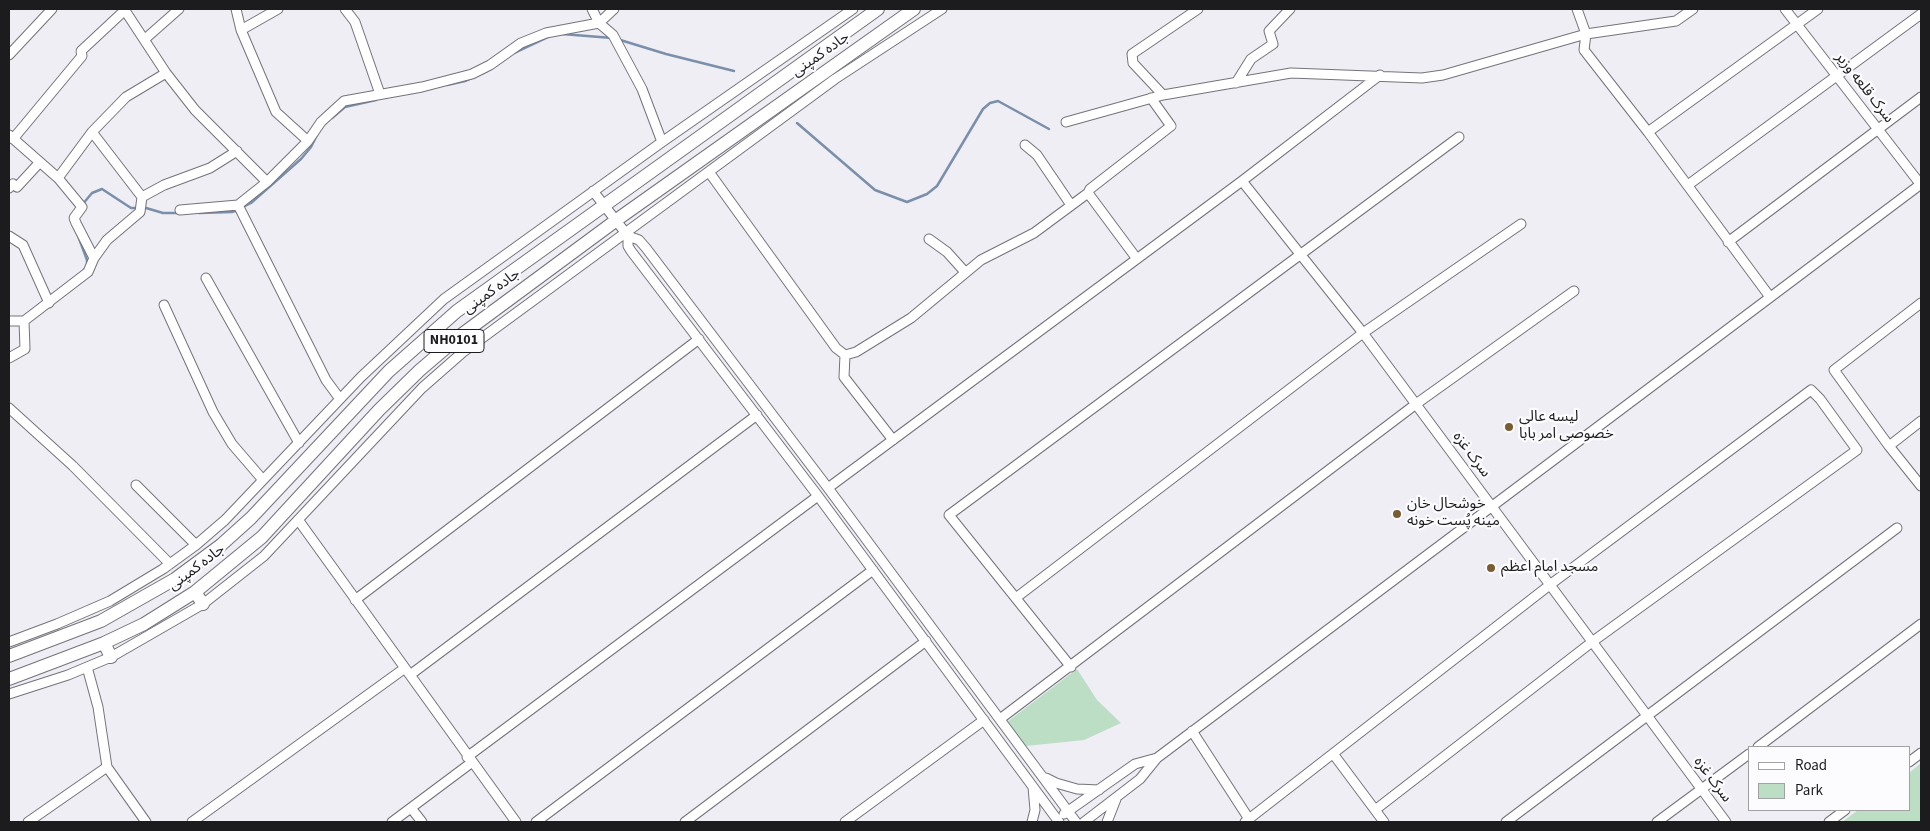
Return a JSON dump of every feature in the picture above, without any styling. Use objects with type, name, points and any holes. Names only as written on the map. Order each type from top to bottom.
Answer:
[{"type":"highway","name":"جاده کمپنی","points":[[9,656],[101,621],[175,580],[221,545],[251,518],[361,401],[415,347],[457,311],[878,9]]},
{"type":"highway","name":"جاده کمپنی","points":[[9,679],[104,643],[144,624],[195,592],[262,537],[379,410],[420,370],[462,335],[616,221],[914,9]]},
{"type":"highway","points":[[195,592],[203,604]]},
{"type":"highway","points":[[104,643],[111,657]]},
{"type":"street","points":[[9,55],[52,9]]},
{"type":"street","points":[[145,39],[179,9]]},
{"type":"street","points":[[236,9],[241,30],[276,112],[308,141]]},
{"type":"street","points":[[241,30],[278,9]]},
{"type":"street","points":[[345,9],[355,22],[380,94]]},
{"type":"street","points":[[592,9],[599,23],[614,39],[642,89],[662,142]]},
{"type":"street","points":[[180,210],[238,205],[267,182],[308,141],[320,122],[344,102],[422,87],[472,74],[490,65],[521,43],[546,33],[599,23],[614,9]]},
{"type":"street","points":[[9,642],[110,601],[170,564],[196,545],[225,520],[340,399],[401,338],[444,299],[593,191],[852,9]]},
{"type":"street","points":[[9,694],[87,668],[111,657],[203,604],[264,556],[299,521],[422,388],[463,352],[836,80],[942,9]]},
{"type":"street","points":[[1164,95],[1133,63],[1132,54],[1198,9]]},
{"type":"street","points":[[1236,82],[1250,60],[1273,44],[1269,31],[1290,9]]},
{"type":"street","points":[[1577,9],[1586,34],[1584,50],[1688,185],[1770,297]]},
{"type":"street","points":[[1066,122],[1164,95],[1291,73],[1422,78],[1443,75],[1586,34],[1676,21],[1693,9]]},
{"type":"street","name":"سرک قلعه وزیر","points":[[1785,9],[1921,185]]},
{"type":"street","points":[[1648,132],[1818,9]]},
{"type":"street","points":[[94,258],[74,218],[79,203],[58,178],[11,137],[82,56],[81,51],[124,10],[166,73],[195,110],[267,182]]},
{"type":"street","points":[[1688,185],[1838,77],[1921,14]]},
{"type":"street","points":[[58,178],[92,132],[126,97],[166,73]]},
{"type":"street","points":[[828,488],[1242,181],[1380,75]]},
{"type":"street","points":[[1728,242],[1921,97]]},
{"type":"street","points":[[846,355],[856,352],[910,318],[965,272],[994,252],[1034,233],[1088,193],[1090,189],[1171,126],[1151,98]]},
{"type":"street","points":[[9,321],[24,321],[88,272],[94,258],[107,240],[140,212],[142,197],[92,132]]},
{"type":"street","points":[[1071,667],[1017,597],[949,515],[1459,137]]},
{"type":"street","points":[[1025,145],[1037,155],[1071,206]]},
{"type":"street","points":[[142,197],[164,185],[210,168],[237,151]]},
{"type":"street","points":[[9,188],[13,184],[17,187],[40,162]]},
{"type":"street","points":[[709,172],[836,348],[846,355]]},
{"type":"street","name":"سرک غزه","points":[[1242,181],[1363,333],[1726,822]]},
{"type":"street","points":[[1084,822],[1140,779],[1157,758],[1192,731],[1921,185]]},
{"type":"street","points":[[593,191],[626,234],[639,240],[646,248],[828,488],[1076,822]]},
{"type":"street","points":[[1088,193],[1137,259]]},
{"type":"street","points":[[238,205],[326,380],[340,399]]},
{"type":"street","points":[[1017,597],[1363,333],[1521,224]]},
{"type":"street","points":[[626,234],[631,251],[859,550],[1057,821],[1068,811],[1135,764],[1157,758]]},
{"type":"street","points":[[9,236],[23,245],[49,303]]},
{"type":"street","points":[[929,239],[947,252],[965,272]]},
{"type":"street","points":[[206,278],[299,443]]},
{"type":"street","points":[[1000,719],[1416,404],[1574,291]]},
{"type":"street","points":[[1921,303],[1834,370],[1888,446],[1921,486]]},
{"type":"street","points":[[164,305],[213,412],[232,444],[263,480]]},
{"type":"street","points":[[9,358],[25,349],[24,321]]},
{"type":"street","points":[[355,600],[699,339]]},
{"type":"street","points":[[846,355],[844,377],[893,440]]},
{"type":"street","points":[[1192,731],[1247,820],[1334,755],[1551,584],[1811,390],[1820,399],[1857,450],[1592,642],[1375,810]]},
{"type":"street","points":[[9,408],[73,466],[170,564]]},
{"type":"street","points":[[192,822],[407,671],[757,415]]},
{"type":"street","points":[[1888,446],[1921,421]]},
{"type":"street","points":[[773,436],[783,429]]},
{"type":"street","points":[[136,485],[196,545]]},
{"type":"street","points":[[392,822],[469,760],[818,496]]},
{"type":"street","points":[[299,521],[469,760],[516,822]]},
{"type":"street","points":[[1506,822],[1897,528]]},
{"type":"street","points":[[859,550],[869,543]]},
{"type":"street","points":[[536,822],[873,570]]},
{"type":"street","points":[[1759,746],[1921,624]]},
{"type":"street","points":[[685,822],[926,641]]},
{"type":"street","points":[[87,668],[98,707],[107,767],[146,822]]},
{"type":"street","points":[[845,822],[984,720]]},
{"type":"street","points":[[1910,761],[1921,753]]},
{"type":"street","points":[[1334,755],[1384,822]]},
{"type":"street","points":[[1657,822],[1748,755]]},
{"type":"street","points":[[28,822],[107,767]]},
{"type":"street","points":[[1042,775],[1056,783],[1077,789],[1099,790]]},
{"type":"street","points":[[1032,822],[1035,810],[1034,787]]},
{"type":"street","points":[[1107,822],[1117,797]]},
{"type":"street","points":[[411,808],[422,822]]},
{"type":"street","points":[[1829,822],[1844,811]]},
{"type":"green space","points":[[1077,669],[1097,700],[1121,723],[1084,740],[1026,746],[1007,722]]},
{"type":"green space","points":[[1921,763],[1921,822],[1842,822],[1857,811],[1910,811],[1910,772]]},
{"type":"waterway","points":[[562,34],[612,38]]},
{"type":"waterway","points":[[514,53],[550,36]]},
{"type":"waterway","points":[[617,39],[666,54],[734,71]]},
{"type":"waterway","points":[[447,85],[465,81],[487,71]]},
{"type":"waterway","points":[[332,118],[345,107],[376,100]]},
{"type":"waterway","points":[[797,123],[875,190],[907,202],[927,194],[937,186],[983,109],[990,103],[998,101],[1049,129]]},
{"type":"waterway","points":[[243,207],[251,203],[301,159],[311,147],[318,133]]},
{"type":"waterway","points":[[82,205],[92,193],[102,189],[131,208],[146,208],[163,213],[178,213]]},
{"type":"waterway","points":[[199,213],[232,212],[238,210]]},
{"type":"waterway","points":[[77,233],[87,260],[87,266],[82,272]]},
{"type":"place","name":"لیسه عالی خصوصی امر بابا","points":[[1509,427]]},
{"type":"place","name":"خوشحال خان مینه پُست خونه","points":[[1397,514]]},
{"type":"place","name":"مسجد امام اعظم","points":[[1491,568]]}]
